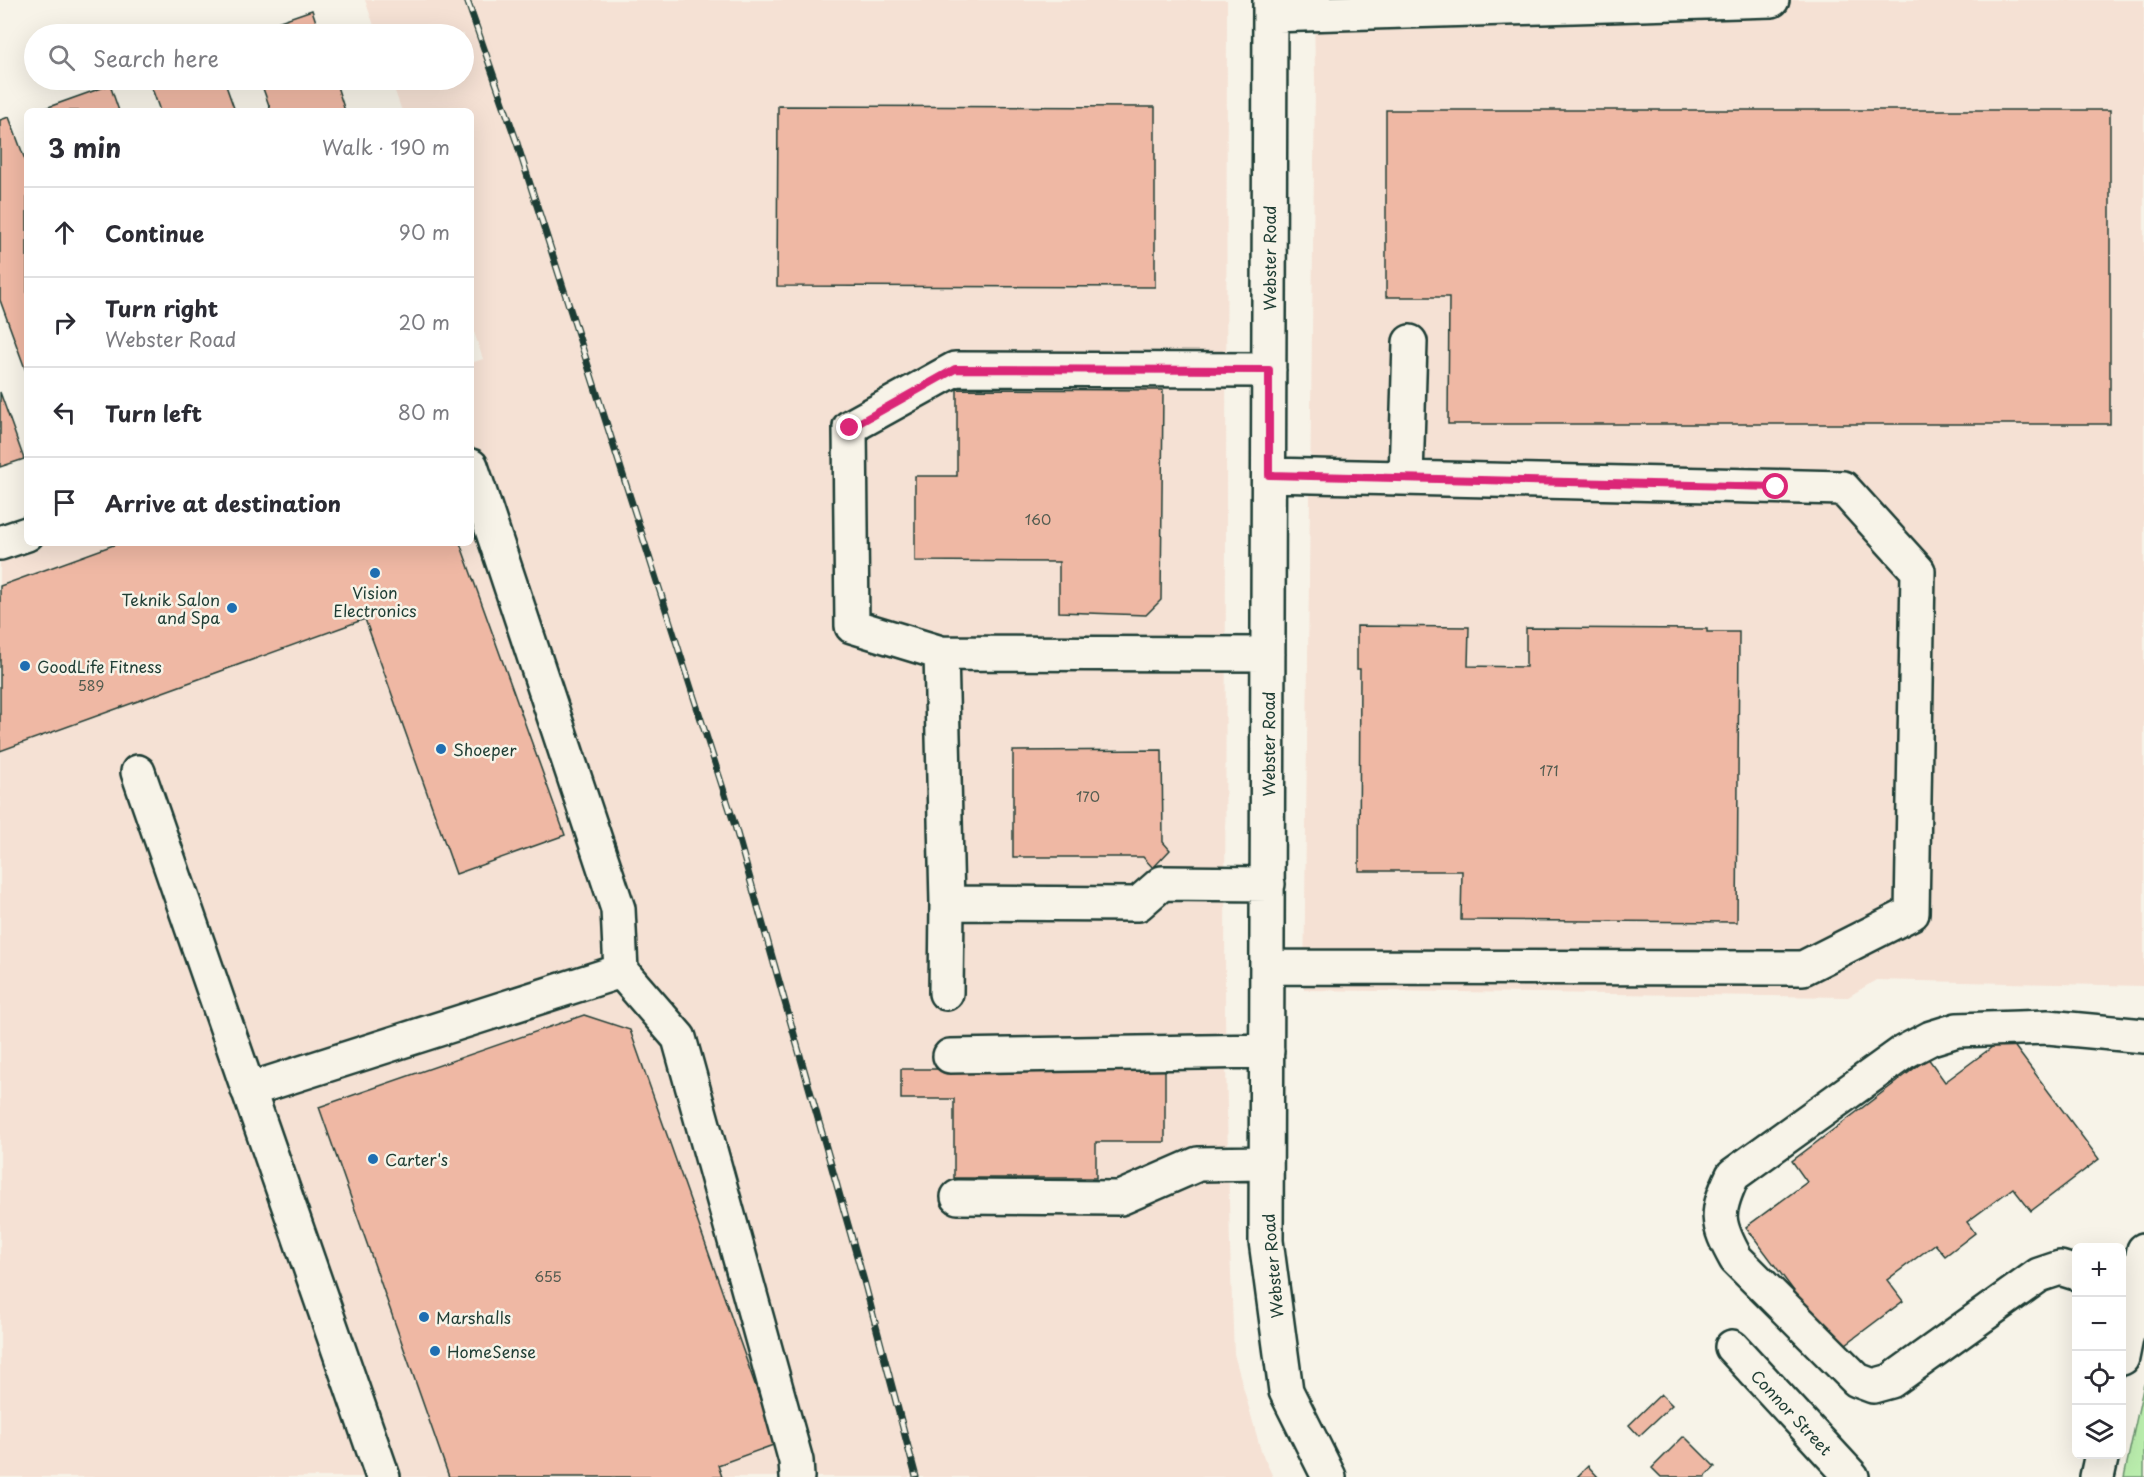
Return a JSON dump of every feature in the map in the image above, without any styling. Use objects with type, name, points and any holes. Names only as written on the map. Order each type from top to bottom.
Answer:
[{"type":"street","points":[[1270,7],[1772,0]]},
{"type":"street","name":"Webster Road","points":[[1270,7],[1266,1240],[1286,1391],[1329,1477]]},
{"type":"street","points":[[1406,478],[1410,342]]},
{"type":"street","points":[[1268,654],[940,653],[852,626],[850,428],[955,369],[1269,370]]},
{"type":"street","points":[[474,475],[618,909],[621,971],[679,1038],[796,1461],[797,1477]]},
{"type":"street","points":[[1268,967],[1803,968],[1912,914],[1918,571],[1843,488],[1269,475]]},
{"type":"street","points":[[0,543],[24,535]]},
{"type":"street","points":[[940,653],[947,903],[946,993]]},
{"type":"street","points":[[138,772],[383,1477]]},
{"type":"street","points":[[947,903],[1138,904],[1162,883],[1268,884]]},
{"type":"street","points":[[248,1090],[621,971]]},
{"type":"street","points":[[2072,1272],[2060,1268],[2039,1275],[1891,1381],[1873,1386],[1857,1380],[1737,1259],[1723,1236],[1719,1216],[1721,1199],[1733,1175],[1904,1052],[1931,1038],[1957,1030],[2048,1027],[2144,1036]]},
{"type":"street","points":[[950,1056],[1267,1052]]},
{"type":"street","points":[[958,1197],[1120,1198],[1198,1164],[1266,1163]]},
{"type":"street","points":[[2122,1351],[2129,1287],[2144,1250]]},
{"type":"street","name":"Connor Street","points":[[1732,1347],[1852,1477]]},
{"type":"street","points":[[2097,1477],[2101,1459]]},
{"type":"shaded area","points":[[365,0],[1227,0],[1225,1017],[1230,1247],[1234,1354],[1261,1451],[1273,1477],[0,1477],[0,534],[24,542],[24,546],[474,546],[474,362],[483,359],[474,332],[474,108],[401,108],[395,90],[474,90],[474,24],[373,24]]},
{"type":"shaded area","points":[[1314,0],[2144,0],[2144,986],[1876,980],[1848,997],[1304,990],[1315,83]]},
{"type":"green space","points":[[2144,1384],[2144,1477],[2124,1477]]},
{"type":"building","points":[[312,10],[317,24],[271,24]]},
{"type":"building","points":[[96,90],[112,90],[118,108],[46,108]]},
{"type":"building","points":[[153,90],[228,90],[234,108],[159,108]]},
{"type":"building","points":[[264,90],[338,90],[344,108],[270,108]]},
{"type":"building","points":[[778,106],[1155,107],[1155,287],[777,286]]},
{"type":"building","points":[[1386,110],[2110,110],[2110,424],[1448,424],[1449,297],[1386,297]]},
{"type":"building","points":[[9,117],[24,157],[24,366],[0,300],[0,120]]},
{"type":"building","points":[[957,389],[1163,390],[1161,600],[1146,615],[1059,612],[1059,562],[915,561],[915,476],[957,476]]},
{"type":"building","points":[[0,392],[24,459],[0,467]]},
{"type":"building","points":[[111,546],[461,546],[565,835],[456,874],[365,619],[0,751],[0,586]]},
{"type":"building","points":[[1357,626],[1469,627],[1468,666],[1526,667],[1526,628],[1707,629],[1707,632],[1739,632],[1737,922],[1461,920],[1462,871],[1359,871],[1360,669],[1357,669]]},
{"type":"building","points":[[1162,750],[1163,842],[1170,850],[1153,868],[1143,857],[1013,857],[1013,751]]},
{"type":"building","points":[[584,1015],[630,1030],[776,1444],[718,1465],[722,1477],[449,1477],[319,1107]]},
{"type":"building","points":[[2007,1036],[2099,1159],[2031,1211],[2013,1188],[1967,1222],[1975,1233],[1945,1256],[1935,1244],[1887,1280],[1903,1301],[1838,1350],[1746,1227],[1807,1182],[1792,1161],[1928,1058],[1945,1082]]},
{"type":"building","points":[[901,1069],[1165,1069],[1165,1142],[1096,1142],[1096,1178],[954,1178],[954,1099],[901,1099]]},
{"type":"building","points":[[1661,1394],[1672,1405],[1639,1436],[1629,1425]]},
{"type":"building","points":[[1684,1436],[1715,1467],[1705,1477],[1661,1477],[1652,1468]]},
{"type":"building","points":[[1588,1466],[1598,1477],[1577,1477]]},
{"type":"railway","points":[[467,0],[516,140],[735,826],[864,1281],[916,1477]]},
{"type":"place","name":"Vision Electronics","points":[[375,573]]},
{"type":"place","name":"Teknik Salon and Spa","points":[[232,608]]},
{"type":"place","name":"GoodLife Fitness","points":[[25,666]]},
{"type":"place","name":"Shoeper","points":[[441,749]]},
{"type":"place","name":"Carter's","points":[[373,1159]]},
{"type":"place","name":"Marshalls","points":[[424,1317]]},
{"type":"place","name":"HomeSense","points":[[435,1351]]},
{"type":"route","points":[[850,428],[955,369],[1269,370],[1269,475],[1776,487]]}]
